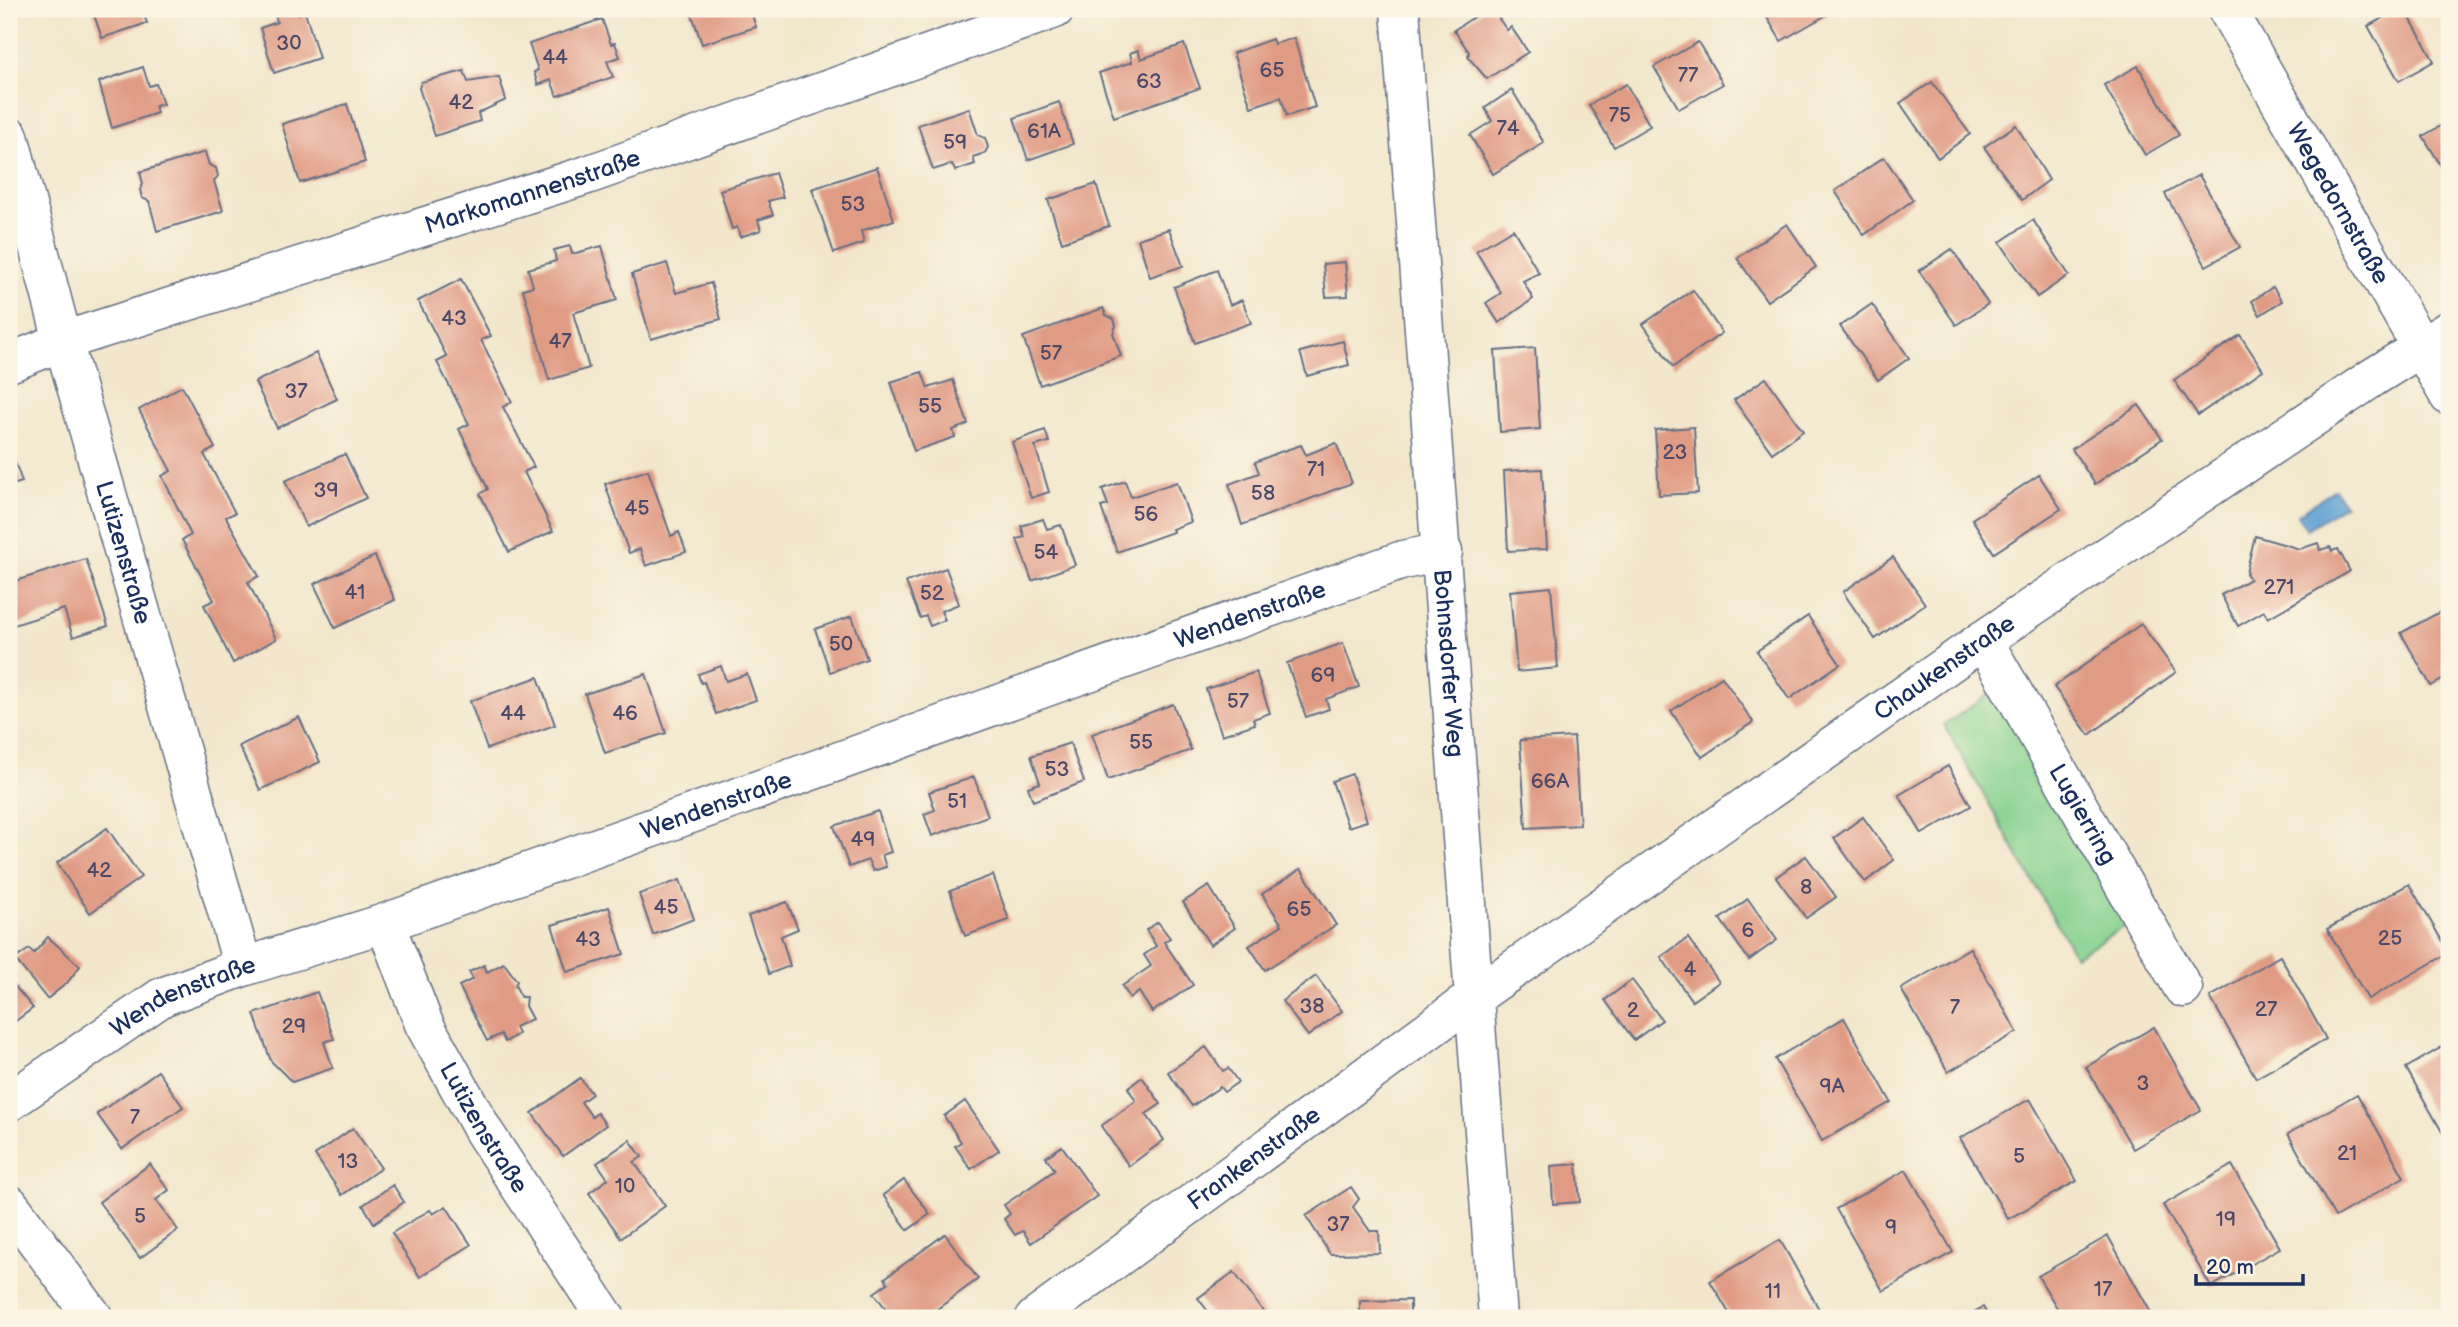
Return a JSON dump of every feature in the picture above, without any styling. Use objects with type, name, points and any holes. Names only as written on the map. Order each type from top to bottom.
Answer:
[{"type":"street","name":"Markomannenstraße","points":[[9,363],[64,341],[587,174],[1055,9]]},
{"type":"street","name":"Bohnsdorfer Weg","points":[[1400,9],[1443,552],[1498,1318]]},
{"type":"street","name":"Wegedornstraße","points":[[2227,9],[2436,339],[2449,396]]},
{"type":"street","name":"Lutizenstraße","points":[[9,136],[64,341],[243,967]]},
{"type":"street","name":"Chaukenstraße","points":[[1474,997],[1983,640],[2372,377],[2436,339]]},
{"type":"street","name":"Wendenstraße","points":[[9,1102],[162,997],[243,967],[385,923],[1390,565],[1443,552]]},
{"type":"street","name":"Lugierring","points":[[1983,640],[2183,988]]},
{"type":"street","name":"Lutizenstraße","points":[[385,923],[430,1036],[484,1132],[598,1316]]},
{"type":"street","name":"Frankenstraße","points":[[1035,1318],[1474,997]]},
{"type":"street","points":[[9,1204],[94,1318]]},
{"type":"green space","points":[[1997,689],[2132,922],[2075,956],[1944,725]]},
{"type":"water","points":[[2335,489],[2345,505],[2307,529],[2297,515]]},
{"type":"building","points":[[92,9],[142,9],[147,23],[102,38]]},
{"type":"building","points":[[297,9],[298,14],[305,12],[319,58],[274,73],[260,28],[277,22],[275,14]]},
{"type":"building","points":[[690,9],[750,9],[756,27],[702,44]]},
{"type":"building","points":[[1481,9],[1499,9],[1499,19],[1507,30],[1511,27],[1528,52],[1487,79],[1468,57],[1469,52],[1454,30],[1480,13]]},
{"type":"building","points":[[1762,9],[1827,9],[1830,13],[1781,41]]},
{"type":"building","points":[[2405,9],[2434,61],[2399,81],[2368,26]]},
{"type":"building","points":[[602,19],[611,44],[615,43],[620,57],[607,61],[613,77],[557,96],[551,80],[538,85],[534,72],[538,70],[529,44]]},
{"type":"building","points":[[1294,38],[1315,107],[1287,116],[1281,97],[1251,107],[1233,53],[1272,39],[1274,44]]},
{"type":"building","points":[[1698,42],[1723,84],[1679,109],[1654,67]]},
{"type":"building","points":[[1184,44],[1200,88],[1114,117],[1099,73],[1132,62],[1130,53],[1138,50],[1141,59]]},
{"type":"building","points":[[2138,66],[2179,135],[2145,155],[2104,85]]},
{"type":"building","points":[[143,67],[149,86],[156,84],[163,104],[155,106],[157,113],[112,128],[99,82]]},
{"type":"building","points":[[464,71],[468,82],[499,77],[506,100],[478,113],[480,121],[435,136],[419,88],[421,82]]},
{"type":"building","points":[[1932,82],[1970,134],[1938,158],[1900,103]]},
{"type":"building","points":[[1626,84],[1650,126],[1614,147],[1589,105]]},
{"type":"building","points":[[1512,90],[1544,143],[1493,174],[1470,135],[1492,121],[1485,108]]},
{"type":"building","points":[[1059,102],[1073,144],[1028,160],[1014,118]]},
{"type":"building","points":[[347,104],[365,162],[300,183],[282,124]]},
{"type":"building","points":[[969,108],[978,135],[985,138],[988,147],[985,153],[973,157],[975,164],[955,171],[952,164],[933,170],[918,125]]},
{"type":"building","points":[[2449,121],[2449,179],[2423,136]]},
{"type":"building","points":[[2016,125],[2049,180],[2022,200],[1984,147]]},
{"type":"building","points":[[205,152],[209,165],[216,168],[218,176],[214,181],[223,211],[157,231],[149,201],[142,198],[140,172]]},
{"type":"building","points":[[1884,157],[1913,200],[1864,235],[1835,191]]},
{"type":"building","points":[[877,167],[894,220],[861,231],[864,243],[834,253],[812,189]]},
{"type":"building","points":[[775,173],[783,197],[768,201],[773,215],[758,220],[761,230],[740,237],[737,227],[732,229],[720,190]]},
{"type":"building","points":[[2199,175],[2240,247],[2206,266],[2165,194]]},
{"type":"building","points":[[1096,184],[1109,226],[1062,242],[1048,200]]},
{"type":"building","points":[[2033,220],[2069,275],[2037,297],[2000,242]]},
{"type":"building","points":[[1787,224],[1816,267],[1767,301],[1737,258]]},
{"type":"building","points":[[1169,229],[1183,266],[1150,277],[1138,239]]},
{"type":"building","points":[[1513,229],[1539,273],[1523,281],[1533,299],[1499,323],[1486,303],[1501,293],[1476,251]]},
{"type":"building","points":[[570,246],[572,254],[602,246],[617,300],[573,313],[589,368],[549,380],[523,289],[533,286],[528,269],[556,261],[554,250]]},
{"type":"building","points":[[1952,249],[1988,304],[1956,325],[1919,271]]},
{"type":"building","points":[[1345,262],[1348,296],[1326,297],[1323,264]]},
{"type":"building","points":[[667,263],[676,293],[711,283],[721,319],[651,339],[632,274]]},
{"type":"building","points":[[1217,270],[1230,305],[1242,300],[1251,323],[1195,343],[1174,287]]},
{"type":"building","points":[[461,279],[491,336],[481,340],[512,402],[503,407],[534,467],[524,472],[553,531],[509,552],[480,494],[488,489],[459,429],[469,424],[437,362],[447,357],[418,301]]},
{"type":"building","points":[[2273,287],[2282,301],[2260,315],[2252,301]]},
{"type":"building","points":[[1693,290],[1722,333],[1673,367],[1643,324]]},
{"type":"building","points":[[1872,304],[1909,358],[1878,380],[1840,326]]},
{"type":"building","points":[[1103,308],[1106,315],[1114,319],[1116,326],[1113,333],[1121,356],[1040,385],[1023,337]]},
{"type":"building","points":[[2240,335],[2263,370],[2198,415],[2174,380]]},
{"type":"building","points":[[1343,341],[1349,365],[1307,376],[1300,352]]},
{"type":"building","points":[[1535,348],[1540,429],[1500,432],[1495,351]]},
{"type":"building","points":[[316,353],[337,399],[277,428],[255,382]]},
{"type":"building","points":[[922,372],[928,388],[953,380],[968,424],[953,430],[955,437],[914,451],[891,382]]},
{"type":"building","points":[[1766,378],[1803,431],[1772,453],[1734,400]]},
{"type":"building","points":[[182,386],[215,448],[204,454],[235,513],[226,517],[259,576],[248,582],[276,639],[233,663],[204,605],[214,600],[182,540],[191,535],[162,476],[171,471],[139,410]]},
{"type":"building","points":[[2139,405],[2162,439],[2095,484],[2072,449]]},
{"type":"building","points":[[1694,427],[1698,493],[1659,495],[1655,430]]},
{"type":"building","points":[[1045,430],[1049,442],[1035,446],[1049,492],[1031,498],[1012,442]]},
{"type":"building","points":[[1336,443],[1352,483],[1242,525],[1229,484],[1259,473],[1255,462],[1280,452],[1301,445],[1306,455]]},
{"type":"building","points":[[9,444],[22,482],[9,486]]},
{"type":"building","points":[[345,454],[366,498],[306,527],[285,481]]},
{"type":"building","points":[[1542,469],[1547,549],[1508,551],[1504,471]]},
{"type":"building","points":[[648,470],[671,536],[679,532],[686,552],[646,566],[640,549],[629,553],[605,484]]},
{"type":"building","points":[[2039,475],[2061,509],[1994,553],[1972,519]]},
{"type":"building","points":[[1125,481],[1131,497],[1177,482],[1191,522],[1172,529],[1173,532],[1117,552],[1101,507],[1108,505],[1102,489]]},
{"type":"building","points":[[1043,519],[1047,529],[1061,525],[1075,565],[1032,581],[1017,539],[1025,537],[1021,526]]},
{"type":"building","points":[[2255,536],[2300,549],[2318,543],[2320,550],[2330,547],[2332,551],[2338,549],[2350,571],[2268,618],[2264,611],[2238,626],[2221,595],[2250,579],[2246,573]]},
{"type":"building","points":[[375,556],[395,600],[335,628],[314,584]]},
{"type":"building","points":[[1893,557],[1925,604],[1875,639],[1843,592]]},
{"type":"building","points":[[86,559],[108,626],[73,637],[64,609],[11,626],[9,583]]},
{"type":"building","points":[[946,568],[959,604],[941,611],[945,620],[930,626],[926,616],[920,618],[906,582]]},
{"type":"building","points":[[1551,587],[1558,668],[1517,672],[1510,591]]},
{"type":"building","points":[[2447,608],[2449,676],[2431,686],[2401,633]]},
{"type":"building","points":[[852,616],[867,659],[830,672],[815,629]]},
{"type":"building","points":[[1808,616],[1840,664],[1789,699],[1757,651]]},
{"type":"building","points":[[2141,624],[2176,672],[2089,735],[2054,687]]},
{"type":"building","points":[[1343,643],[1359,687],[1326,699],[1329,709],[1306,717],[1287,663]]},
{"type":"building","points":[[721,666],[726,681],[747,674],[756,700],[716,714],[704,682],[701,683],[698,674]]},
{"type":"building","points":[[1256,672],[1270,713],[1253,719],[1255,724],[1222,735],[1206,689]]},
{"type":"building","points":[[646,674],[666,733],[605,753],[585,694]]},
{"type":"building","points":[[538,677],[555,725],[487,749],[470,701]]},
{"type":"building","points":[[1722,677],[1753,722],[1702,757],[1671,711]]},
{"type":"building","points":[[1173,704],[1191,750],[1108,780],[1092,734]]},
{"type":"building","points":[[299,717],[320,762],[260,790],[239,746]]},
{"type":"building","points":[[1574,737],[1580,825],[1526,828],[1520,740]]},
{"type":"building","points":[[1070,743],[1084,782],[1033,801],[1028,787],[1040,783],[1031,756]]},
{"type":"building","points":[[1948,766],[1971,806],[1922,834],[1899,795]]},
{"type":"building","points":[[1352,774],[1367,821],[1348,827],[1332,781]]},
{"type":"building","points":[[974,777],[988,816],[932,836],[924,814],[935,810],[929,792]]},
{"type":"building","points":[[878,811],[891,852],[882,855],[886,867],[873,871],[868,860],[849,867],[834,826]]},
{"type":"building","points":[[1863,817],[1894,860],[1865,882],[1834,838]]},
{"type":"building","points":[[107,828],[141,877],[90,913],[57,863]]},
{"type":"building","points":[[1806,856],[1836,897],[1806,918],[1776,877]]},
{"type":"building","points":[[1301,869],[1336,925],[1265,970],[1249,946],[1282,925],[1262,894]]},
{"type":"building","points":[[993,875],[1009,920],[965,936],[950,891]]},
{"type":"building","points":[[680,880],[694,919],[653,935],[639,894]]},
{"type":"building","points":[[2409,884],[2449,953],[2368,999],[2327,929]]},
{"type":"building","points":[[1209,886],[1235,928],[1210,945],[1183,902]]},
{"type":"building","points":[[1748,899],[1777,940],[1749,960],[1720,919]]},
{"type":"building","points":[[787,902],[798,929],[781,936],[790,966],[769,974],[748,916]]},
{"type":"building","points":[[609,907],[624,954],[567,972],[552,925]]},
{"type":"building","points":[[1158,922],[1170,938],[1164,942],[1193,985],[1152,1012],[1139,992],[1130,998],[1122,986],[1151,966],[1144,955],[1156,946],[1146,930]]},
{"type":"building","points":[[48,937],[80,966],[67,983],[47,999],[15,959],[29,949],[34,953]]},
{"type":"building","points":[[1688,938],[1719,982],[1692,1001],[1661,957]]},
{"type":"building","points":[[1970,948],[2017,1032],[1948,1072],[1901,989]]},
{"type":"building","points":[[2280,956],[2326,1039],[2256,1078],[2210,997]]},
{"type":"building","points":[[504,963],[517,981],[515,985],[521,997],[526,997],[525,1006],[532,1019],[515,1027],[518,1034],[505,1042],[501,1034],[487,1041],[459,986],[473,979],[469,972],[484,965],[487,972]]},
{"type":"building","points":[[1316,976],[1342,1011],[1308,1036],[1282,1001]]},
{"type":"building","points":[[1632,980],[1662,1020],[1634,1040],[1605,1000]]},
{"type":"building","points":[[13,984],[33,1008],[9,1026],[9,988]]},
{"type":"building","points":[[317,992],[334,1039],[324,1042],[333,1068],[292,1082],[271,1061],[254,1014]]},
{"type":"building","points":[[1844,1018],[1891,1102],[1822,1141],[1775,1059]]},
{"type":"building","points":[[2154,1027],[2201,1110],[2133,1149],[2086,1067]]},
{"type":"building","points":[[2449,1043],[2449,1135],[2445,1137],[2406,1068]]},
{"type":"building","points":[[1206,1047],[1223,1071],[1228,1068],[1238,1082],[1224,1092],[1220,1087],[1192,1106],[1168,1072]]},
{"type":"building","points":[[158,1071],[183,1107],[122,1149],[97,1114]]},
{"type":"building","points":[[1142,1077],[1161,1104],[1146,1114],[1164,1140],[1129,1166],[1101,1126],[1136,1101],[1128,1088]]},
{"type":"building","points":[[580,1078],[592,1094],[581,1102],[592,1117],[597,1113],[606,1125],[563,1156],[532,1113]]},
{"type":"building","points":[[2357,1094],[2404,1177],[2335,1217],[2288,1134]]},
{"type":"building","points":[[2030,1099],[2077,1181],[2008,1219],[1960,1138]]},
{"type":"building","points":[[965,1101],[999,1150],[971,1169],[955,1146],[961,1142],[944,1116]]},
{"type":"building","points":[[353,1128],[381,1168],[342,1195],[315,1155]]},
{"type":"building","points":[[630,1140],[642,1157],[634,1162],[665,1206],[621,1238],[589,1193],[608,1179],[597,1163]]},
{"type":"building","points":[[1062,1146],[1097,1196],[1031,1243],[1023,1231],[1015,1235],[1004,1219],[1010,1214],[1004,1205],[1055,1170],[1046,1157]]},
{"type":"building","points":[[150,1164],[169,1190],[156,1200],[178,1230],[140,1258],[99,1202]]},
{"type":"building","points":[[1577,1164],[1580,1202],[1553,1204],[1551,1166]]},
{"type":"building","points":[[2232,1165],[2280,1248],[2211,1287],[2163,1205]]},
{"type":"building","points":[[1906,1170],[1953,1252],[1883,1291],[1836,1209]]},
{"type":"building","points":[[904,1180],[930,1214],[908,1230],[883,1195]]},
{"type":"building","points":[[393,1185],[404,1202],[374,1223],[363,1205]]},
{"type":"building","points":[[1351,1187],[1359,1199],[1353,1207],[1370,1231],[1379,1231],[1380,1253],[1330,1254],[1306,1216]]},
{"type":"building","points":[[446,1206],[471,1245],[420,1277],[392,1233],[430,1210],[433,1214]]},
{"type":"building","points":[[945,1234],[978,1279],[925,1318],[893,1318],[874,1293],[888,1283],[885,1278]]},
{"type":"building","points":[[2108,1236],[2154,1318],[2063,1318],[2038,1276]]},
{"type":"building","points":[[1780,1240],[1824,1318],[1732,1318],[1710,1281]]},
{"type":"building","points":[[1234,1272],[1268,1318],[1213,1318],[1198,1298]]},
{"type":"building","points":[[1410,1300],[1410,1318],[1360,1318],[1360,1301]]},
{"type":"building","points":[[1983,1307],[1989,1318],[1963,1318]]}]
